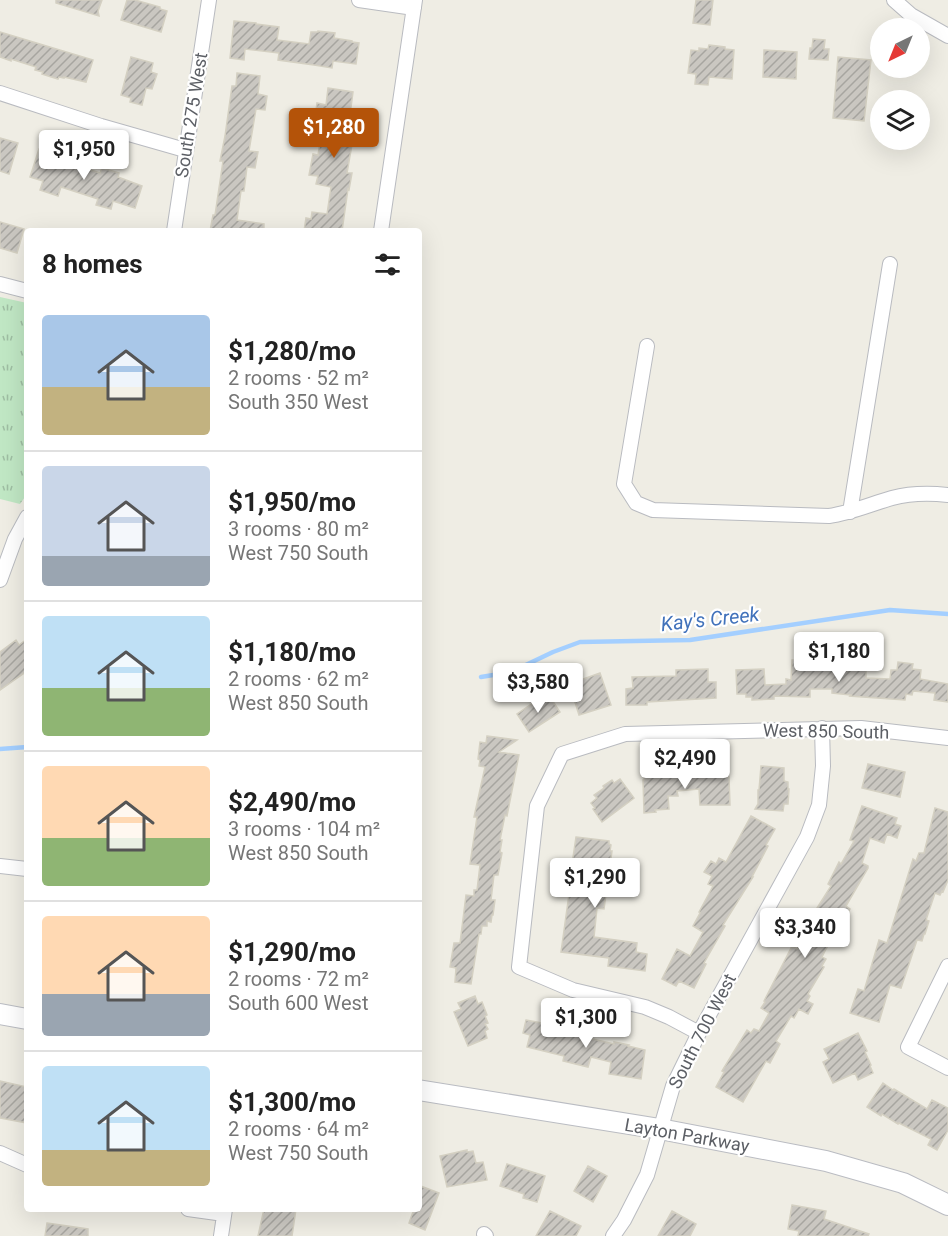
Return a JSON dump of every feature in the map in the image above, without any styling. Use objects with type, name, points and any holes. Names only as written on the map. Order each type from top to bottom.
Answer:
[{"type":"main road","points":[[0,1014],[24,1018]]},
{"type":"main road","name":"Layton Parkway","points":[[422,1091],[660,1129],[826,1161],[903,1183],[948,1205]]},
{"type":"street","name":"South 275 West","points":[[174,228],[208,0]]},
{"type":"street","points":[[359,0],[414,4],[381,228]]},
{"type":"street","points":[[894,0],[911,15],[948,36]]},
{"type":"street","points":[[0,93],[185,150]]},
{"type":"street","points":[[850,512],[890,264]]},
{"type":"street","points":[[0,284],[24,290]]},
{"type":"street","points":[[647,345],[624,484],[636,503],[653,510],[830,516],[895,497],[927,493],[948,495]]},
{"type":"street","points":[[0,580],[15,539],[24,522]]},
{"type":"street","name":"South 700 West","points":[[613,1236],[624,1220],[646,1175],[673,1086],[699,1033],[807,837],[819,805],[823,766],[822,728]]},
{"type":"street","name":"West 850 South","points":[[699,1033],[645,1007],[573,990],[519,967],[537,806],[562,754],[626,734],[861,728],[948,738]]},
{"type":"street","points":[[0,866],[24,869]]},
{"type":"street","points":[[948,966],[908,1047],[948,1068]]},
{"type":"street","points":[[0,1153],[24,1164]]},
{"type":"street","points":[[221,1236],[224,1212]]},
{"type":"green space","points":[[0,297],[24,302],[24,498],[20,504],[0,499]]},
{"type":"building","points":[[56,0],[102,0],[98,11],[99,16],[56,3]]},
{"type":"building","points":[[127,0],[135,0],[167,11],[161,32],[121,20]]},
{"type":"building","points":[[696,0],[713,0],[710,25],[693,23]]},
{"type":"building","points":[[234,21],[279,27],[277,40],[309,44],[311,32],[335,33],[334,38],[359,43],[356,64],[333,61],[332,68],[278,60],[279,53],[245,49],[244,60],[230,58]]},
{"type":"building","points":[[0,32],[93,60],[86,82],[64,77],[58,79],[42,74],[43,72],[35,70],[36,67],[0,57]]},
{"type":"building","points":[[813,39],[825,40],[824,49],[829,49],[828,60],[809,59]]},
{"type":"building","points":[[709,45],[734,50],[732,79],[709,77],[708,85],[695,84],[696,74],[688,73],[691,50],[708,49]]},
{"type":"building","points":[[764,50],[797,52],[796,79],[763,77]]},
{"type":"building","points":[[131,57],[153,63],[151,72],[157,74],[152,89],[146,88],[142,105],[130,102],[131,98],[121,95]]},
{"type":"building","points":[[838,57],[870,60],[864,121],[833,118]]},
{"type":"building","points":[[237,73],[260,76],[258,94],[267,96],[265,110],[256,109],[249,151],[258,152],[255,168],[247,167],[237,220],[264,224],[264,228],[211,228],[213,215],[215,215],[223,161],[220,161],[232,86],[236,86]]},
{"type":"building","points":[[328,88],[353,92],[350,115],[357,116],[347,173],[352,173],[342,228],[304,228],[306,218],[311,219],[312,212],[327,214],[331,187],[316,184],[318,176],[309,175],[313,154],[318,155],[322,129],[320,128],[321,120],[315,119],[317,103],[326,105]]},
{"type":"building","points":[[0,138],[18,143],[9,174],[0,171]]},
{"type":"building","points":[[39,149],[64,157],[62,161],[100,173],[102,168],[119,173],[118,177],[142,186],[135,208],[113,201],[111,209],[96,205],[98,199],[61,187],[58,196],[40,190],[43,181],[30,177]]},
{"type":"building","points":[[0,222],[24,229],[17,253],[0,248]]},
{"type":"building","points":[[16,640],[19,645],[24,641],[24,673],[0,690],[0,652]]},
{"type":"building","points":[[815,659],[814,664],[823,664],[823,667],[866,667],[866,678],[890,679],[891,670],[897,670],[898,662],[913,664],[912,669],[921,670],[920,679],[948,684],[948,702],[934,700],[935,693],[913,691],[912,695],[906,694],[905,700],[850,696],[832,693],[832,689],[810,689],[810,697],[774,696],[774,699],[752,700],[752,697],[746,697],[746,694],[737,694],[736,670],[764,669],[765,685],[786,684],[786,679],[791,680],[792,660]]},
{"type":"building","points":[[708,669],[708,682],[716,682],[716,698],[626,705],[626,689],[633,688],[632,677],[676,676],[676,670]]},
{"type":"building","points":[[600,673],[611,705],[579,715],[572,683]]},
{"type":"building","points":[[550,697],[560,712],[529,732],[517,714],[539,699],[541,702]]},
{"type":"building","points":[[487,736],[517,740],[499,752],[519,755],[500,840],[502,840],[500,852],[502,853],[498,875],[494,875],[491,900],[495,900],[493,915],[491,922],[487,921],[487,926],[482,926],[481,934],[479,934],[471,984],[455,982],[456,968],[450,967],[454,943],[460,943],[466,895],[474,896],[474,890],[477,890],[480,865],[470,864],[477,817],[474,817],[485,767],[479,766],[480,742],[486,743]]},
{"type":"building","points":[[868,764],[905,772],[900,797],[862,788]]},
{"type":"building","points":[[761,766],[784,768],[784,781],[788,782],[789,789],[788,804],[784,804],[783,811],[755,809],[758,804]]},
{"type":"building","points":[[715,773],[715,777],[729,777],[730,805],[700,805],[699,789],[677,791],[678,796],[668,796],[669,809],[644,813],[644,775],[655,774],[655,777],[668,777]]},
{"type":"building","points":[[620,779],[634,798],[602,822],[591,803],[597,798],[594,795],[612,780],[614,783]]},
{"type":"building","points":[[862,806],[897,818],[895,824],[901,826],[897,838],[887,834],[884,843],[870,838],[862,863],[868,868],[846,906],[850,909],[822,957],[826,959],[822,966],[824,967],[808,994],[810,996],[807,1001],[813,1004],[808,1014],[799,1009],[794,1018],[791,1016],[776,1041],[780,1044],[770,1063],[766,1061],[743,1102],[716,1087],[724,1072],[722,1071],[747,1030],[751,1033],[754,1029],[759,1031],[769,1013],[761,1008],[764,1001],[792,946],[797,949],[809,929],[805,927],[831,886],[828,884],[839,862],[841,864],[854,841],[850,840]]},
{"type":"building","points":[[935,808],[948,812],[948,880],[940,895],[935,893],[926,920],[929,921],[925,934],[922,941],[917,940],[901,988],[890,985],[879,1022],[850,1013],[858,989],[864,991],[879,940],[887,943],[913,859],[916,861],[919,853],[924,853]]},
{"type":"building","points":[[751,816],[775,829],[766,845],[768,846],[753,877],[723,925],[725,926],[704,963],[706,964],[694,988],[679,981],[676,986],[662,979],[677,949],[690,956],[703,932],[693,926],[713,886],[708,884],[712,876],[704,872],[711,861],[716,864],[719,858],[726,862]]},
{"type":"building","points":[[576,837],[609,841],[611,845],[604,909],[597,908],[594,937],[637,943],[636,952],[647,954],[645,971],[608,966],[609,958],[561,952],[570,887],[576,888],[579,865],[572,864]]},
{"type":"building","points":[[475,996],[478,1004],[482,1002],[487,1015],[485,1016],[488,1023],[485,1024],[488,1029],[485,1031],[487,1038],[468,1046],[454,1012],[461,1009],[458,1003]]},
{"type":"building","points":[[526,1020],[547,1024],[551,1028],[571,1033],[572,1030],[585,1033],[584,1037],[645,1050],[641,1079],[609,1074],[611,1062],[591,1057],[588,1067],[563,1061],[564,1056],[527,1047],[530,1035],[523,1033]]},
{"type":"building","points":[[858,1033],[867,1051],[865,1052],[873,1073],[858,1080],[855,1073],[833,1083],[823,1062],[829,1059],[824,1049]]},
{"type":"building","points":[[0,1081],[24,1086],[24,1122],[0,1118]]},
{"type":"building","points":[[883,1083],[927,1109],[932,1100],[948,1108],[948,1130],[937,1150],[928,1145],[931,1139],[867,1107]]},
{"type":"building","points":[[467,1150],[467,1152],[473,1151],[476,1163],[483,1162],[487,1180],[447,1187],[440,1156]]},
{"type":"building","points":[[507,1164],[545,1176],[537,1202],[523,1198],[524,1194],[500,1186]]},
{"type":"building","points":[[588,1166],[607,1176],[593,1202],[574,1191]]},
{"type":"building","points":[[422,1187],[439,1193],[425,1230],[409,1223],[413,1212],[422,1212]]},
{"type":"building","points":[[792,1205],[826,1211],[824,1219],[869,1234],[868,1236],[798,1236],[799,1231],[788,1229]]},
{"type":"building","points":[[550,1211],[581,1226],[576,1236],[536,1236]]},
{"type":"building","points":[[672,1211],[696,1224],[690,1236],[658,1236]]},
{"type":"building","points":[[263,1212],[296,1212],[292,1236],[258,1236]]},
{"type":"building","points":[[47,1223],[88,1229],[88,1236],[45,1236]]},
{"type":"waterway","name":"Kay's Creek","points":[[481,677],[511,672],[580,642],[690,640],[890,610],[948,614]]},
{"type":"waterway","name":"Kay's Creek","points":[[0,749],[24,747]]}]
